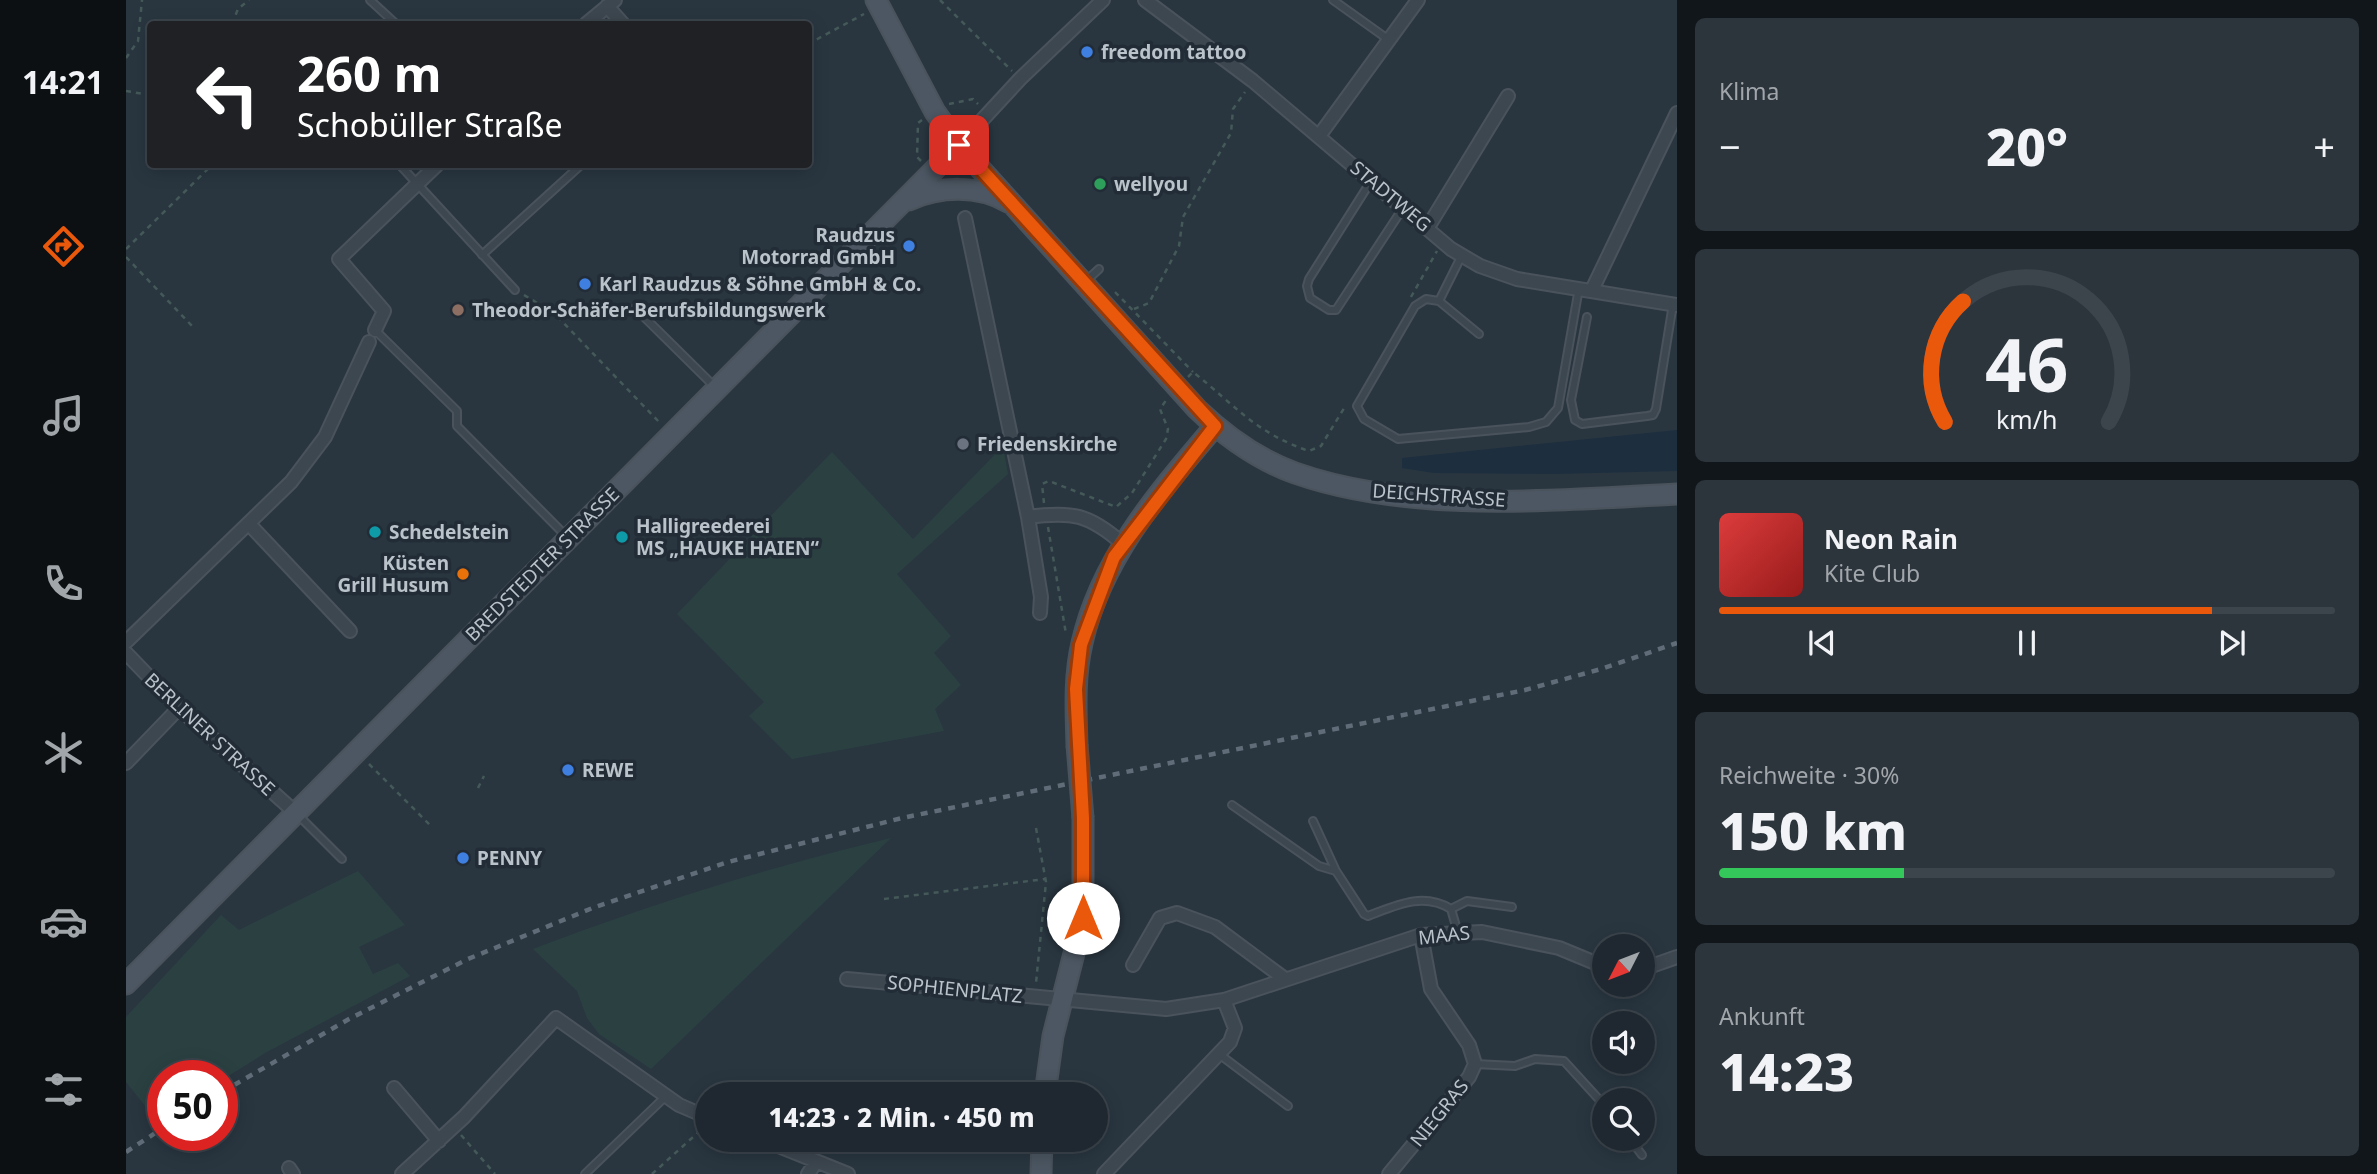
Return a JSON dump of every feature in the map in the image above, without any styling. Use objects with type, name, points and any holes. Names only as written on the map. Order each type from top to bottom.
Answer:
[{"type":"main road","name":"DEICHSTRASSE","points":[[878,3],[935,112],[959,145],[1087,280],[1215,426],[1257,454],[1294,472],[1338,485],[1431,498],[1526,501],[1677,494]]},
{"type":"main road","name":"BREDSTEDTER STRASSE","points":[[126,984],[959,145]]},
{"type":"main road","points":[[902,203],[928,192],[947,190],[989,194],[1017,208]]},
{"type":"main road","points":[[1047,1082],[1053,1036],[1083,918],[1083,818],[1076,689],[1081,645],[1100,588],[1123,544],[1215,426]]},
{"type":"main road","points":[[1041,1174],[1042,1152]]},
{"type":"street","points":[[959,145],[1020,79],[1103,0]]},
{"type":"street","name":"STADTWEG","points":[[1145,0],[1253,81],[1443,241],[1480,266],[1517,279],[1675,305]]},
{"type":"street","points":[[1319,136],[1418,0]]},
{"type":"street","points":[[590,21],[611,3],[621,21]]},
{"type":"street","points":[[1428,227],[1508,96]]},
{"type":"street","points":[[1586,289],[1677,113]]},
{"type":"street","points":[[126,642],[291,482],[325,436],[384,311],[339,259],[434,168]]},
{"type":"street","points":[[965,218],[1028,517],[1041,597],[1040,614]]},
{"type":"street","points":[[1028,517],[1046,514],[1081,515],[1103,526],[1123,544]]},
{"type":"street","points":[[248,524],[350,631]]},
{"type":"street","name":"BERLINER STRASSE","points":[[126,653],[179,708],[297,814]]},
{"type":"street","points":[[126,763],[179,708]]},
{"type":"street","points":[[1133,965],[1160,918],[1177,913],[1215,927],[1285,979]]},
{"type":"street","name":"MAAS","points":[[1064,1000],[1166,1009],[1224,1000],[1421,935],[1482,932],[1519,937],[1559,947],[1592,961]]},
{"type":"street","name":"NIEGRAS","points":[[1389,1174],[1469,1077],[1475,1064],[1469,1045],[1431,989],[1421,935]]},
{"type":"street","points":[[1656,964],[1677,957]]},
{"type":"street","name":"SOPHIENPLATZ","points":[[847,979],[1064,1000]]},
{"type":"street","points":[[1104,1174],[1230,1042],[1236,1028],[1224,1000]]},
{"type":"street","points":[[402,1174],[454,1127],[556,1018],[666,1096],[695,1111]]},
{"type":"street","points":[[394,1088],[439,1141]]},
{"type":"street","points":[[792,1152],[848,1174]]},
{"type":"street","points":[[808,1174],[816,1162]]},
{"type":"lane","points":[[370,0],[393,21]]},
{"type":"lane","points":[[1333,0],[1389,40]]},
{"type":"lane","points":[[403,168],[515,289]]},
{"type":"lane","points":[[482,255],[578,168]]},
{"type":"lane","points":[[1371,180],[1309,279],[1307,286],[1310,298],[1329,310],[1336,310],[1404,207]]},
{"type":"lane","points":[[1439,301],[1462,255]]},
{"type":"lane","points":[[1087,280],[1099,269]]},
{"type":"lane","points":[[1479,334],[1439,301],[1426,299],[1415,306],[1357,406],[1364,419],[1398,439],[1529,427],[1546,422],[1558,408],[1586,289]]},
{"type":"lane","points":[[1587,317],[1571,400],[1575,420],[1582,424],[1653,415],[1675,305]]},
{"type":"lane","points":[[635,308],[717,389]]},
{"type":"lane","points":[[372,336],[457,411],[457,426],[568,538]]},
{"type":"lane","points":[[1232,805],[1319,866],[1336,871]]},
{"type":"lane","points":[[297,814],[342,859]]},
{"type":"lane","points":[[1313,821],[1356,906],[1368,916],[1405,902],[1423,899],[1441,903],[1451,909],[1458,933]]},
{"type":"lane","points":[[1451,909],[1467,901],[1512,906]]},
{"type":"lane","points":[[1219,1054],[1288,1106]]},
{"type":"lane","points":[[1475,1064],[1515,1066],[1535,1059],[1564,1060],[1592,1091]]},
{"type":"lane","points":[[585,1174],[666,1096]]},
{"type":"lane","points":[[1639,1151],[1642,1155]]},
{"type":"path","points":[[126,58],[138,41],[142,0]]},
{"type":"path","points":[[233,21],[237,9],[248,0]]},
{"type":"path","points":[[940,0],[1020,79]]},
{"type":"path","points":[[812,42],[878,3]]},
{"type":"path","points":[[1134,309],[1149,303],[1167,269],[1179,246],[1183,217],[1231,133],[1233,109],[1253,81]]},
{"type":"path","points":[[126,91],[147,94]]},
{"type":"path","points":[[126,249],[209,168]]},
{"type":"path","points":[[1409,301],[1443,241]]},
{"type":"path","points":[[126,257],[194,328]]},
{"type":"path","points":[[1087,280],[1134,309],[1163,344],[1193,372],[1234,409],[1276,440],[1309,451],[1321,446],[1348,402]]},
{"type":"path","points":[[515,289],[554,313],[672,434]]},
{"type":"path","points":[[1188,377],[1193,372]]},
{"type":"path","points":[[1067,635],[1042,484],[1049,481],[1116,507],[1132,493],[1166,439],[1168,429],[1160,410],[1168,398]]},
{"type":"path","points":[[356,752],[432,827]]},
{"type":"path","points":[[478,788],[484,776]]},
{"type":"path","points":[[1035,997],[1045,879],[1036,828]]},
{"type":"path","points":[[884,899],[1045,879]]},
{"type":"path","points":[[454,1127],[495,1174]]},
{"type":"path","points":[[652,1174],[695,1135]]},
{"type":"green space","points":[[1003,446],[1008,474],[897,574],[951,636],[934,653],[961,685],[935,709],[944,731],[792,759],[749,716],[764,702],[677,614],[832,452],[913,539]]},
{"type":"green space","points":[[891,838],[651,1069],[599,1034],[587,1018],[577,991],[533,949],[710,888]]},
{"type":"green space","points":[[358,871],[405,925],[359,947],[373,974],[398,963],[410,976],[238,1070],[238,1060],[147,1060],[147,1108],[126,1082],[126,1017],[221,915],[239,930]]},
{"type":"water","points":[[1677,430],[1677,471],[1434,473],[1402,468],[1402,458]]},
{"type":"railway","points":[[238,1083],[349,1019],[468,959],[595,907],[728,862],[902,818],[1525,690],[1601,669],[1677,643]]},
{"type":"railway","points":[[126,1152],[147,1138]]},
{"type":"place","name":"freedom tattoo","points":[[1087,52]]},
{"type":"place","name":"wellyou","points":[[1100,184]]},
{"type":"place","name":"Raudzus Motorrad GmbH","points":[[909,246]]},
{"type":"place","name":"Karl Raudzus & Söhne GmbH & Co.","points":[[585,284]]},
{"type":"place","name":"Theodor-Schäfer-Berufsbildungswerk","points":[[458,310]]},
{"type":"place","name":"Friedenskirche","points":[[963,444]]},
{"type":"place","name":"Schedelstein","points":[[375,532]]},
{"type":"place","name":"Halligreederei MS „HAUKE HAIEN“","points":[[622,537]]},
{"type":"place","name":"Küsten Grill Husum","points":[[463,574]]},
{"type":"place","name":"REWE","points":[[568,770]]},
{"type":"place","name":"PENNY","points":[[463,858]]},
{"type":"route","points":[[959,145],[1215,426],[1114,557],[1088,619],[1081,645],[1076,689],[1083,818],[1083,918]]}]
